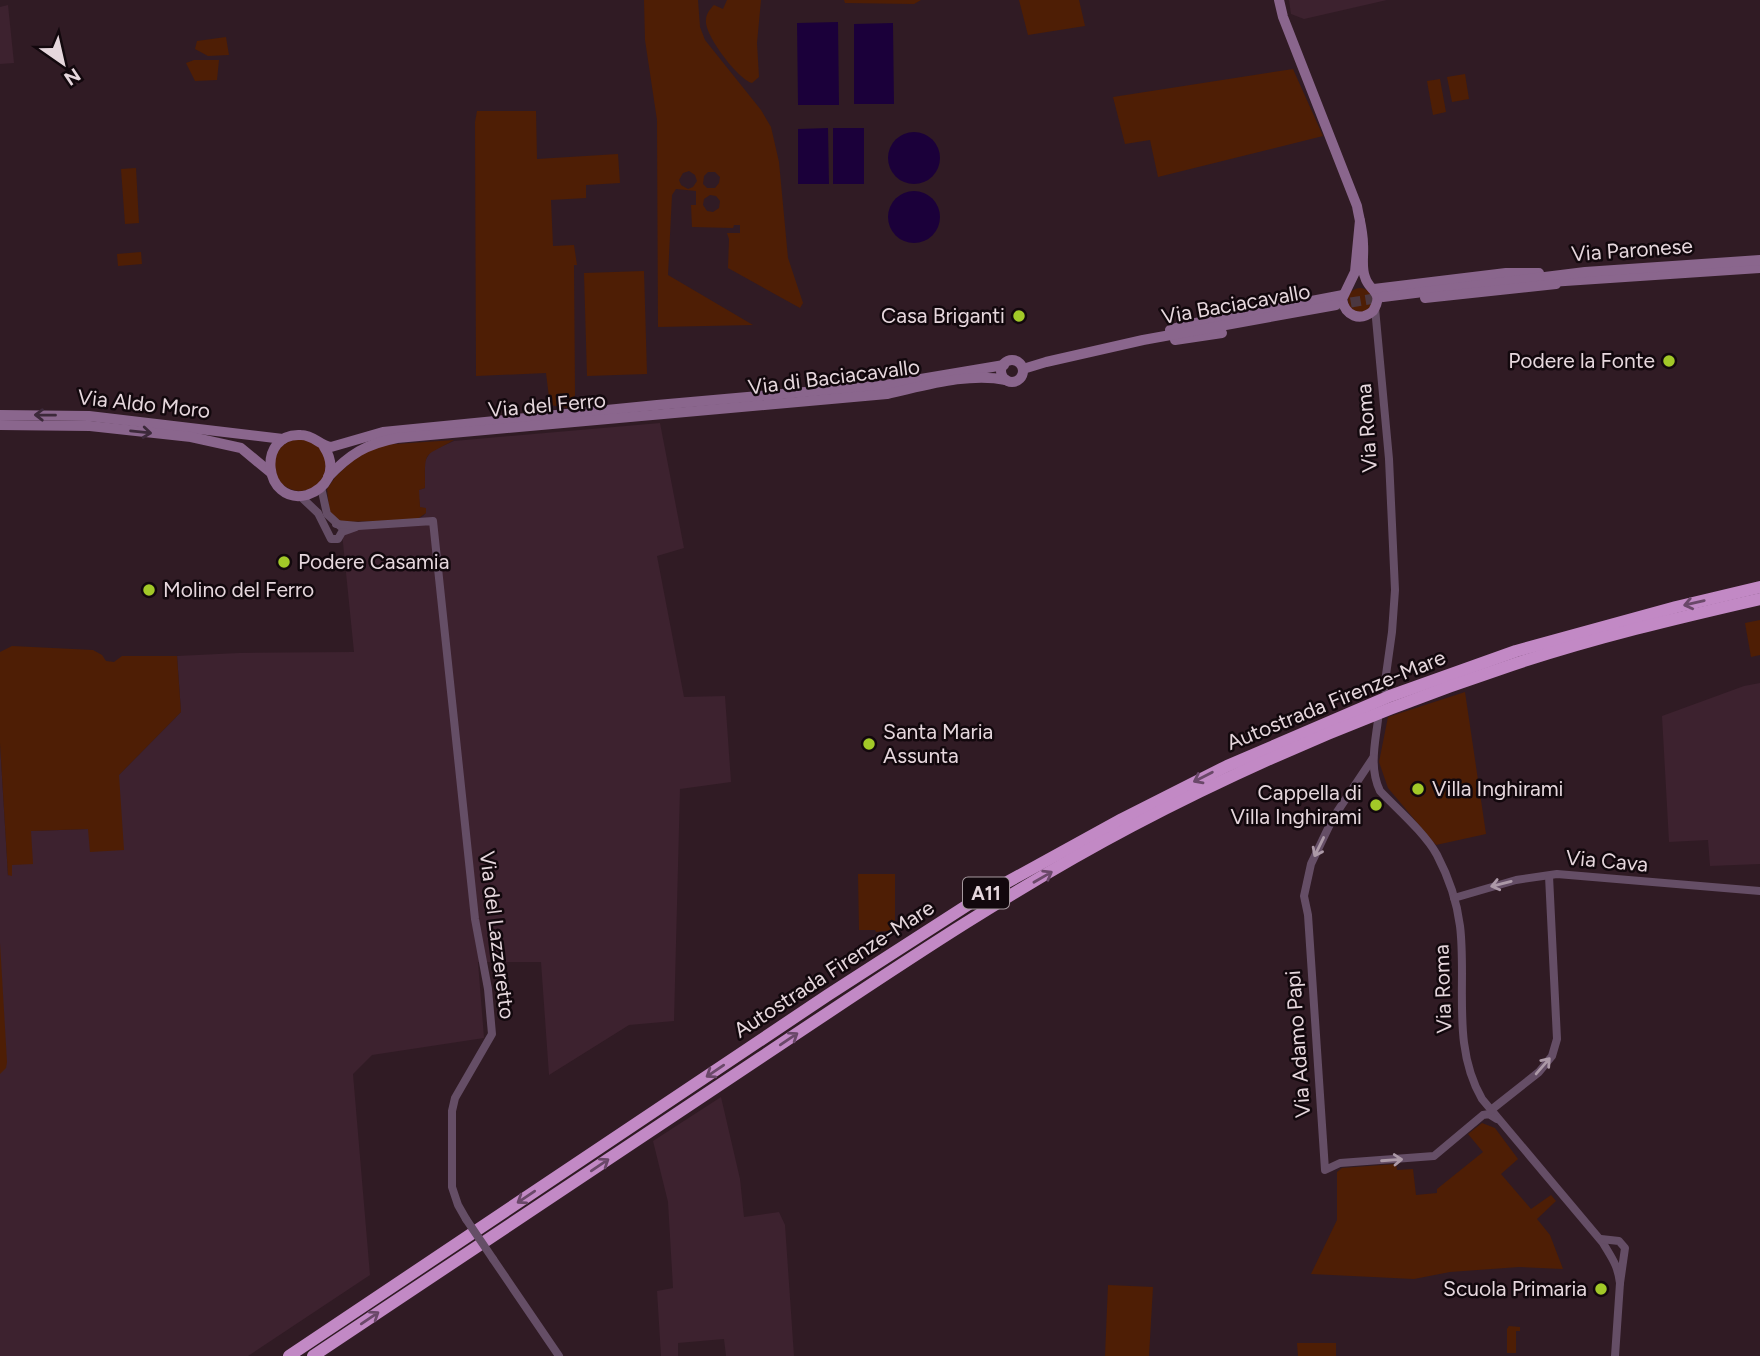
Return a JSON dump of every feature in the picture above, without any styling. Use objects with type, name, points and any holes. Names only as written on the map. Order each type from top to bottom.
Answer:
[{"type":"highway","name":"Autostrada Firenze-Mare","points":[[289,1356],[968,904],[1122,819],[1227,766],[1390,696],[1516,651],[1664,610],[1760,587]]},
{"type":"highway","name":"Autostrada Firenze-Mare","points":[[313,1356],[988,908],[1130,827],[1228,778],[1318,738],[1436,691],[1544,655],[1678,618],[1760,599]]},
{"type":"main road","name":"Via Roma","points":[[1279,0],[1283,17],[1353,192],[1360,220],[1364,276],[1372,287],[1378,304]]},
{"type":"main road","name":"Via Roma","points":[[1346,311],[1343,303],[1355,272],[1360,220]]},
{"type":"main road","name":"Via Paronese","points":[[1378,304],[1507,282],[1760,260]]},
{"type":"main road","name":"Via Paronese","points":[[1584,276],[1760,268]]},
{"type":"main road","points":[[1143,340],[1185,325],[1346,291],[1359,282],[1372,287],[1506,273],[1584,276]]},
{"type":"main road","points":[[1143,340],[1187,339],[1346,311],[1353,316],[1364,317],[1378,304],[1584,276]]},
{"type":"main road","name":"Via Baciacavallo","points":[[1143,340],[1336,305]]},
{"type":"main road","name":"Via di Baciacavallo","points":[[1023,369],[1143,340]]},
{"type":"main road","name":"Via di Baciacavallo","points":[[1008,361],[1016,361],[1023,369],[1022,376],[1013,382],[988,376],[936,383],[887,394],[669,409],[884,386],[1004,365],[1008,361]]},
{"type":"main road","points":[[1004,365],[1002,372],[1006,380]]},
{"type":"main road","name":"Via del Ferro","points":[[324,447],[383,432],[669,409]]},
{"type":"main road","name":"Via del Ferro","points":[[328,477],[356,452],[375,442],[669,409]]},
{"type":"main road","name":"Via Aldo Moro","points":[[0,415],[89,416],[284,439],[303,435],[312,437],[324,447]]},
{"type":"main road","name":"Via Aldo Moro","points":[[0,425],[90,426],[202,439],[241,448],[270,472],[281,489],[300,496]]},
{"type":"main road","points":[[270,472],[273,450],[284,439]]},
{"type":"main road","points":[[300,496],[308,495],[321,487],[328,477],[330,463],[324,447]]},
{"type":"street","name":"Via Roma","points":[[1378,304],[1377,331],[1389,459],[1395,590],[1384,689]]},
{"type":"street","points":[[1364,317],[1373,322],[1377,331]]},
{"type":"street","points":[[321,487],[328,518],[341,528],[342,532]]},
{"type":"street","points":[[300,496],[318,513],[331,539],[338,539],[342,532],[358,526]]},
{"type":"street","name":"Via del Lazzeretto","points":[[358,526],[433,521],[475,919],[488,989],[492,1034],[455,1098],[452,1111],[452,1187],[466,1219],[559,1356]]},
{"type":"street","points":[[336,524],[358,526]]},
{"type":"street","points":[[1378,720],[1374,755],[1375,775],[1380,791]]},
{"type":"street","name":"Via Adamo Papi","points":[[1374,755],[1333,818],[1311,864],[1304,896],[1308,915],[1325,1170],[1340,1163],[1434,1156],[1487,1112]]},
{"type":"street","points":[[1353,788],[1366,783],[1380,791]]},
{"type":"street","name":"Via Roma","points":[[1380,791],[1435,852],[1454,898],[1460,927],[1465,1055],[1471,1079],[1487,1112],[1501,1123],[1607,1250],[1618,1257]]},
{"type":"street","name":"Via Cava","points":[[1454,898],[1506,882],[1557,874],[1760,891]]},
{"type":"street","points":[[1487,1112],[1539,1072],[1552,1056],[1557,1039],[1549,876]]},
{"type":"street","points":[[1598,1237],[1622,1243],[1625,1248],[1618,1257],[1615,1356]]},
{"type":"street","points":[[1607,1250],[1612,1241]]},
{"type":"shaded area","points":[[644,0],[698,0],[700,27],[705,40],[761,110],[771,127],[779,162],[788,258],[803,303],[800,308],[728,268],[727,233],[740,233],[740,225],[734,225],[733,228],[692,227],[691,205],[696,205],[696,191],[676,189],[672,195],[668,275],[753,325],[658,327],[657,120],[645,40]],"holes":[[[689,171],[695,175],[697,181],[688,189],[681,185],[679,180],[683,173]],[[708,172],[715,172],[720,177],[719,183],[715,188],[707,188],[703,184],[704,176]],[[710,195],[716,196],[720,201],[719,208],[713,212],[707,211],[703,205],[704,199]]]},
{"type":"shaded area","points":[[727,0],[761,0],[757,43],[759,77],[752,83],[739,74],[723,56],[707,27],[706,18],[710,10],[714,5],[723,9]]},
{"type":"shaded area","points":[[844,0],[921,0],[914,4],[845,3]]},
{"type":"shaded area","points":[[1019,0],[1079,0],[1085,26],[1028,35]]},
{"type":"shaded area","points":[[1289,0],[1387,0],[1304,19],[1291,14]]},
{"type":"shaded area","points":[[8,5],[14,63],[0,64],[0,7]]},
{"type":"shaded area","points":[[838,22],[839,105],[798,105],[797,23]]},
{"type":"shaded area","points":[[893,23],[894,104],[854,104],[854,24]]},
{"type":"shaded area","points":[[226,37],[229,55],[208,56],[195,49],[197,41]]},
{"type":"shaded area","points":[[194,60],[219,60],[217,80],[195,81],[186,63]]},
{"type":"shaded area","points":[[1293,69],[1323,136],[1158,177],[1150,140],[1125,144],[1113,97]]},
{"type":"shaded area","points":[[1465,74],[1469,99],[1452,102],[1447,77]]},
{"type":"shaded area","points":[[1440,79],[1446,112],[1433,115],[1427,81]]},
{"type":"shaded area","points":[[477,111],[536,111],[537,159],[618,154],[620,183],[586,185],[586,198],[551,200],[553,246],[574,245],[577,265],[574,265],[575,395],[569,408],[550,405],[546,373],[476,376]]},
{"type":"shaded area","points":[[828,128],[829,184],[798,184],[798,129]]},
{"type":"shaded area","points":[[833,128],[864,128],[864,184],[833,184]]},
{"type":"shaded area","points":[[914,132],[924,134],[932,140],[938,148],[938,168],[932,176],[924,182],[914,184],[904,182],[896,176],[890,168],[888,158],[890,148],[896,140],[904,134]]},
{"type":"shaded area","points":[[136,168],[139,223],[125,224],[121,169]]},
{"type":"shaded area","points":[[914,191],[924,193],[932,199],[938,207],[938,227],[932,235],[924,241],[914,243],[904,241],[896,235],[890,227],[888,217],[890,207],[896,199],[904,193]]},
{"type":"shaded area","points":[[141,252],[142,264],[118,266],[117,254]]},
{"type":"shaded area","points":[[644,271],[647,374],[587,376],[584,273]]},
{"type":"shaded area","points":[[1360,288],[1369,291],[1372,300],[1369,309],[1360,312],[1351,309],[1348,300],[1351,291]]},
{"type":"shaded area","points":[[660,423],[684,548],[657,556],[684,697],[725,696],[731,782],[680,789],[674,1021],[629,1025],[549,1075],[541,962],[478,962],[484,1038],[372,1055],[353,1074],[370,1275],[248,1356],[0,1356],[0,743],[8,876],[11,865],[31,831],[88,829],[119,775],[181,712],[177,656],[354,652],[341,523],[416,520],[423,516],[426,513],[425,508],[420,508],[418,490],[425,488],[425,461],[431,451],[454,441]]},
{"type":"shaded area","points":[[300,439],[310,441],[318,447],[324,455],[324,475],[318,483],[310,489],[300,491],[290,489],[282,483],[276,475],[274,465],[276,455],[282,447],[290,441]]},
{"type":"shaded area","points":[[454,440],[431,453],[426,460],[425,488],[419,490],[420,507],[426,508],[426,513],[416,520],[338,522],[330,516],[327,489],[336,476],[360,454],[381,445]]},
{"type":"shaded area","points":[[1760,620],[1760,655],[1751,657],[1745,623]]},
{"type":"shaded area","points":[[12,646],[93,650],[106,661],[114,662],[122,656],[177,656],[181,712],[119,775],[124,850],[90,852],[88,829],[31,831],[33,864],[12,865],[12,876],[8,875],[0,743],[0,652]]},
{"type":"shaded area","points":[[1760,683],[1760,864],[1710,866],[1708,840],[1669,842],[1662,716],[1744,686]]},
{"type":"shaded area","points":[[1465,692],[1486,834],[1436,845],[1388,788],[1379,762],[1388,717]]},
{"type":"shaded area","points":[[858,874],[895,874],[895,930],[859,930]]},
{"type":"shaded area","points":[[0,943],[7,1062],[6,1068],[0,1074]]},
{"type":"shaded area","points":[[721,1097],[740,1179],[744,1217],[779,1212],[785,1225],[794,1356],[726,1356],[724,1339],[678,1343],[678,1356],[661,1356],[657,1291],[673,1288],[668,1202],[653,1141]]},
{"type":"shaded area","points":[[1482,1123],[1495,1128],[1518,1159],[1501,1174],[1531,1209],[1551,1195],[1556,1201],[1537,1219],[1550,1235],[1563,1269],[1519,1267],[1450,1272],[1414,1279],[1311,1274],[1337,1220],[1337,1172],[1342,1168],[1396,1164],[1397,1170],[1413,1169],[1416,1195],[1437,1193],[1437,1189],[1483,1152],[1468,1134]]},
{"type":"shaded area","points":[[1108,1285],[1153,1287],[1149,1356],[1105,1356]]},
{"type":"shaded area","points":[[1509,1326],[1520,1327],[1520,1331],[1516,1331],[1516,1353],[1507,1353]]},
{"type":"shaded area","points":[[1297,1343],[1336,1343],[1336,1356],[1298,1356]]},
{"type":"tunnel","points":[[1336,305],[1383,297]]},
{"type":"place","name":"Casa Briganti","points":[[1019,316]]},
{"type":"place","name":"Podere la Fonte","points":[[1669,361]]},
{"type":"place","name":"Podere Casamia","points":[[284,562]]},
{"type":"place","name":"Molino del Ferro","points":[[149,590]]},
{"type":"place","name":"Santa Maria Assunta","points":[[869,744]]},
{"type":"place","name":"Villa Inghirami","points":[[1418,789]]},
{"type":"place","name":"Cappella di Villa Inghirami","points":[[1376,805]]},
{"type":"place","name":"Scuola Primaria","points":[[1601,1289]]}]
